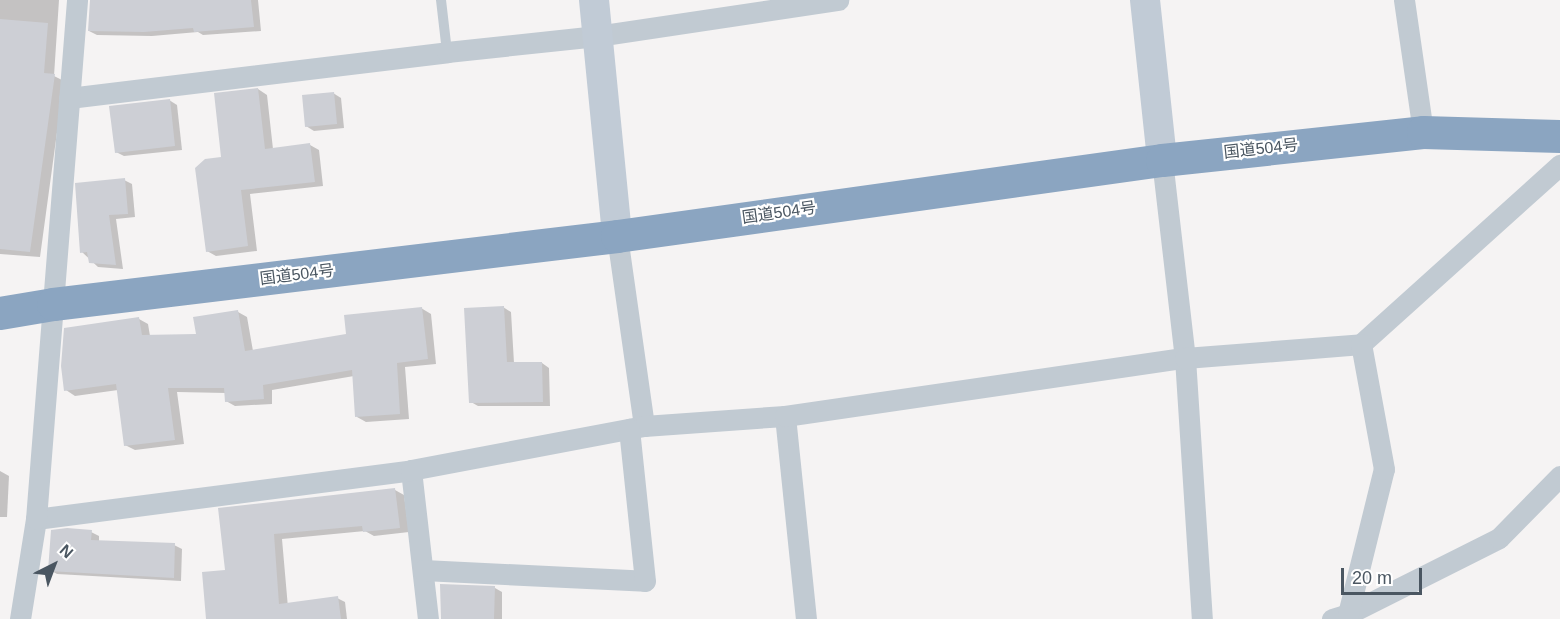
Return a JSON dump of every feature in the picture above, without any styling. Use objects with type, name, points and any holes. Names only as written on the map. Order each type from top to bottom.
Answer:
[{"type":"highway","name":"国道504号","points":[[0,313],[53,304],[616,236],[1162,159],[1423,132],[1560,136]]},
{"type":"street","points":[[20,619],[36,519],[77,0]]},
{"type":"street","points":[[423,570],[645,581],[636,427],[594,0]]},
{"type":"street","points":[[69,98],[597,36],[781,5],[838,0]]},
{"type":"street","points":[[1145,0],[1185,358],[1202,619]]},
{"type":"street","points":[[1404,0],[1423,132]]},
{"type":"street","points":[[36,519],[411,470],[636,427],[785,416],[1185,358],[1361,344],[1560,165]]},
{"type":"street","points":[[1340,616],[1383,469],[1361,344]]},
{"type":"street","points":[[785,416],[806,619]]},
{"type":"street","points":[[411,470],[428,619]]},
{"type":"street","points":[[1340,616],[1499,538],[1560,476]]},
{"type":"lane","points":[[441,0],[447,52]]},
{"type":"building","points":[[90,0],[251,0],[254,27],[194,32],[193,28],[144,32],[88,31]]},
{"type":"building","points":[[0,19],[48,23],[44,73],[55,74],[30,252],[0,249]]},
{"type":"building","points":[[258,88],[265,149],[310,143],[315,182],[241,190],[248,246],[206,252],[195,168],[205,159],[221,157],[214,93]]},
{"type":"building","points":[[334,92],[337,124],[305,127],[302,95]]},
{"type":"building","points":[[170,99],[175,146],[115,153],[109,106]]},
{"type":"building","points":[[125,178],[128,214],[109,215],[116,265],[89,263],[87,252],[80,253],[75,183]]},
{"type":"building","points":[[504,306],[507,362],[542,362],[543,402],[469,403],[464,308]]},
{"type":"building","points":[[422,307],[428,359],[397,363],[400,414],[355,417],[352,370],[263,385],[264,399],[225,402],[224,388],[168,388],[175,440],[124,446],[116,384],[64,391],[61,366],[64,328],[139,317],[142,335],[196,334],[193,317],[238,310],[245,351],[346,334],[344,315]]},
{"type":"building","points":[[395,488],[400,528],[363,532],[362,526],[274,534],[279,604],[338,596],[341,619],[206,619],[202,572],[225,570],[218,508]]},
{"type":"building","points":[[67,528],[92,530],[91,540],[175,543],[174,578],[48,571],[51,530]]},
{"type":"building","points":[[440,584],[495,586],[494,619],[441,619]]}]
